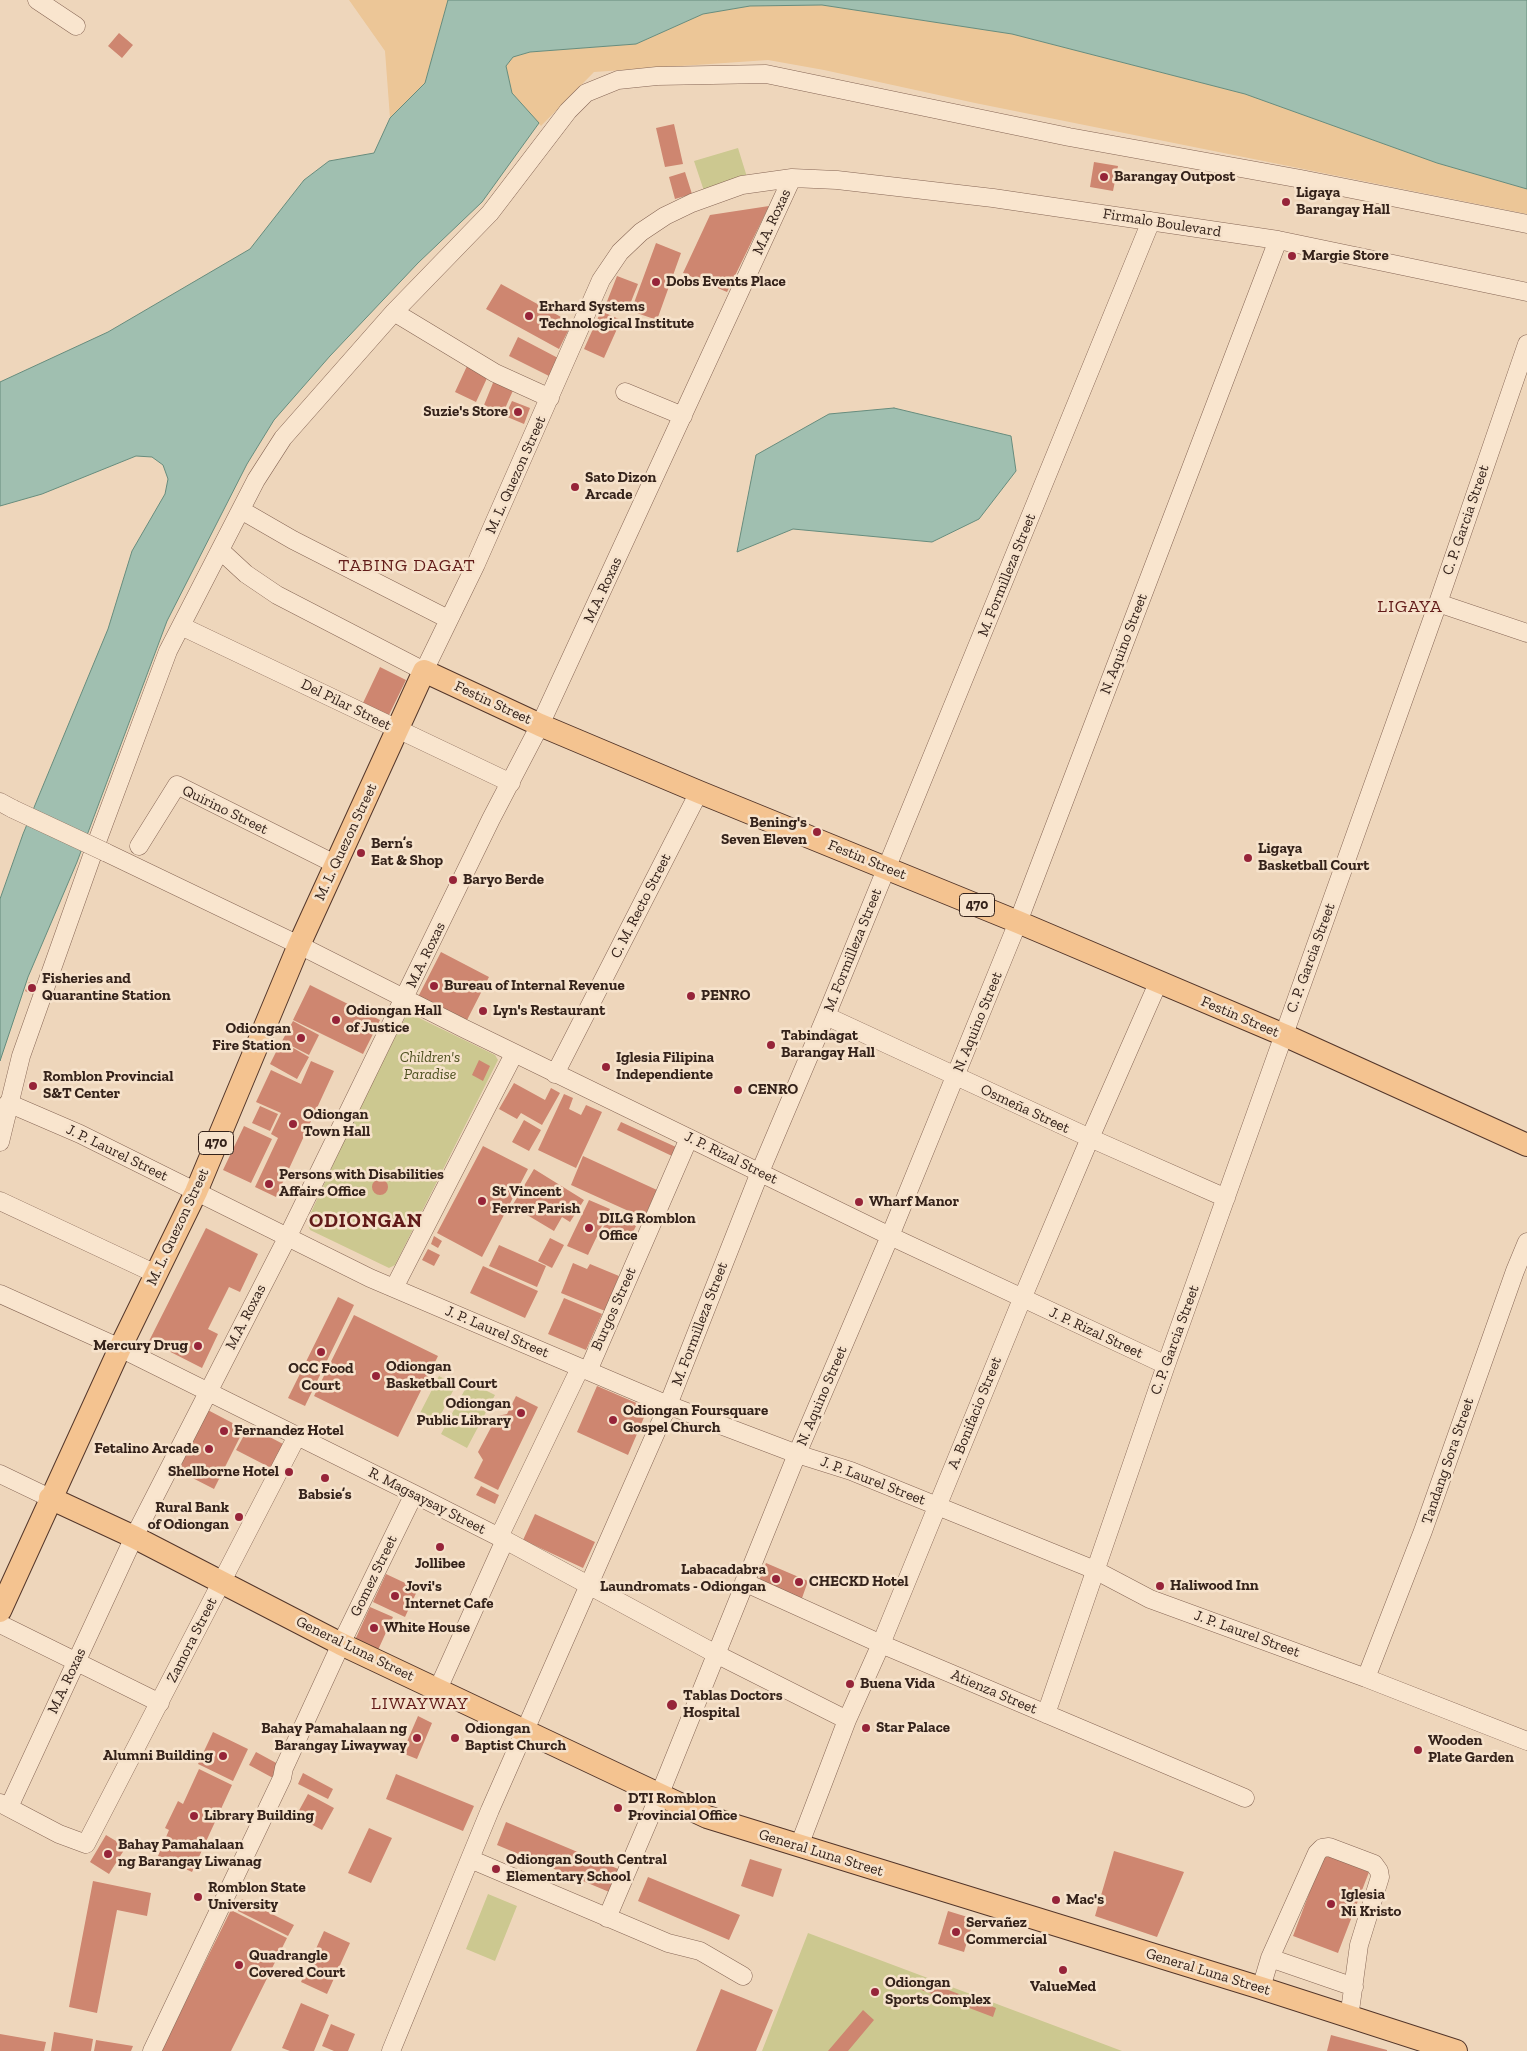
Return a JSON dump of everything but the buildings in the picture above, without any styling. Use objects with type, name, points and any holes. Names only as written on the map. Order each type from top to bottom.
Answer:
[{"type":"main road","name":"Festin Street","points":[[424,671],[540,725],[1018,922],[1284,1035],[1527,1145]]},
{"type":"main road","name":"M. L. Quezon Street","points":[[0,1611],[120,1348],[196,1192],[299,945],[424,671]]},
{"type":"main road","name":"General Luna Street","points":[[50,1498],[134,1536],[341,1644],[659,1796],[707,1817],[1262,1988],[1349,2018],[1456,2051]]},
{"type":"street","points":[[37,0],[76,26]]},
{"type":"street","points":[[0,1142],[21,1056],[98,839],[168,651],[256,480],[283,438],[394,312],[490,213],[568,111],[586,93],[618,80],[657,76],[766,74],[1069,137],[1301,179],[1527,224]]},
{"type":"street","name":"Firmalo Boulevard","points":[[792,178],[837,180],[993,198],[1278,240],[1527,292]]},
{"type":"street","name":"M. L. Quezon Street","points":[[424,671],[476,564],[601,280],[620,252],[641,232],[692,203],[742,185],[792,178]]},
{"type":"street","name":"M.A. Roxas","points":[[4,1805],[76,1661],[134,1536],[287,1238],[491,819],[540,725],[792,178]]},
{"type":"street","name":"M. Formilleza Street","points":[[391,2051],[524,1730],[590,1586],[668,1405],[760,1172],[887,868],[1151,221]]},
{"type":"street","name":"N. Aquino Street","points":[[607,1918],[659,1796],[797,1454],[956,1077],[1018,922],[1278,240]]},
{"type":"street","points":[[394,312],[495,373],[550,398]]},
{"type":"street","name":"C. P. Garcia Street","points":[[1046,1714],[1166,1365],[1438,603],[1527,344]]},
{"type":"street","points":[[624,392],[683,416]]},
{"type":"street","points":[[241,510],[293,540],[448,619]]},
{"type":"street","name":"Festin Street","points":[[220,550],[246,574],[277,595],[424,671]]},
{"type":"street","points":[[1438,603],[1527,633]]},
{"type":"street","name":"Del Pilar Street","points":[[181,626],[511,783]]},
{"type":"street","name":"Quirino Street","points":[[139,846],[177,785],[335,864]]},
{"type":"street","name":"C. M. Recto Street","points":[[556,1074],[699,792]]},
{"type":"street","name":"J. P. Rizal Street","points":[[6,805],[299,945],[514,1054],[890,1236],[1166,1365]]},
{"type":"street","name":"A. Bonifacio Street","points":[[799,1846],[847,1720],[881,1644],[1022,1299],[1158,983]]},
{"type":"street","name":"Osmeña Street","points":[[826,1016],[1090,1138],[1226,1198]]},
{"type":"street","points":[[394,1288],[514,1054]]},
{"type":"street","name":"J. P. Laurel Street","points":[[8,1103],[80,1134],[287,1238],[394,1288],[668,1405],[797,1454],[850,1471],[1095,1570],[1150,1599],[1366,1678],[1527,1741]]},
{"type":"street","name":"Burgos Street","points":[[438,1689],[502,1539],[584,1369],[689,1138]]},
{"type":"street","points":[[0,1201],[156,1274]]},
{"type":"street","name":"Tandang Sora Street","points":[[1366,1678],[1423,1531],[1527,1242]]},
{"type":"street","name":"R. Magsaysay Street","points":[[0,1294],[120,1348],[414,1494],[716,1654],[847,1720]]},
{"type":"street","name":"Zamora Street","points":[[4,1805],[58,1834],[86,1844],[297,1436]]},
{"type":"street","name":"General Luna Street","points":[[0,1474],[50,1498]]},
{"type":"street","name":"Gomez Street","points":[[152,2051],[282,1778],[284,1768],[341,1644],[414,1494]]},
{"type":"street","name":"Atienza Street","points":[[744,1582],[881,1644],[1245,1798]]},
{"type":"street","points":[[0,1624],[160,1703]]},
{"type":"street","points":[[1262,1988],[1270,1958],[1317,1853],[1322,1848],[1329,1847],[1374,1864],[1379,1871],[1380,1877],[1359,1945],[1349,2018]]},
{"type":"street","points":[[470,1859],[668,1944],[700,1951],[743,1976]]},
{"type":"street","points":[[1270,1958],[1354,1987]]},
{"type":"green space","points":[[738,148],[747,177],[704,191],[694,161]]},
{"type":"green space","name":"Children's Paradise","points":[[413,1015],[495,1055],[498,1060],[395,1265],[389,1268],[310,1230],[307,1221],[356,1115],[405,1018]]},
{"type":"green space","points":[[439,1376],[456,1385],[436,1424],[419,1415]]},
{"type":"green space","points":[[469,1382],[495,1395],[467,1448],[441,1434]]},
{"type":"green space","points":[[488,1894],[517,1906],[495,1961],[466,1949]]},
{"type":"green space","name":"Odiongan Sports Complex","points":[[808,1933],[1122,2051],[762,2051]]},
{"type":"sand","points":[[349,0],[448,0],[425,83],[390,118],[385,51]]},
{"type":"sand","points":[[822,5],[1012,34],[1245,94],[1437,163],[1527,189],[1527,214],[768,60],[594,72],[541,126],[512,93],[506,66],[513,57],[530,52],[636,44],[703,14],[750,6]]},
{"type":"shaded area","points":[[448,0],[1527,0],[1527,189],[1437,163],[1245,94],[1012,34],[822,5],[750,6],[703,14],[636,44],[530,52],[513,57],[506,66],[512,93],[539,123],[482,202],[418,263],[330,356],[274,420],[247,464],[167,621],[77,862],[28,977],[0,1061],[0,899],[23,834],[108,629],[132,551],[165,494],[168,479],[163,465],[152,457],[136,456],[42,494],[0,506],[0,382],[108,332],[250,249],[304,180],[329,161],[374,153],[390,118],[425,83]]},
{"type":"shaded area","points":[[894,408],[1011,436],[1016,471],[979,519],[932,542],[793,529],[737,552],[756,455],[829,414]]},
{"type":"place","name":"Barangay Outpost","points":[[1104,177]]},
{"type":"place","name":"Ligaya Barangay Hall","points":[[1286,202]]},
{"type":"place","name":"Margie Store","points":[[1292,256]]},
{"type":"place","name":"Dobs Events Place","points":[[656,282]]},
{"type":"place","name":"Erhard Systems Technological Institute","points":[[529,316]]},
{"type":"place","name":"Suzie's Store","points":[[518,412]]},
{"type":"place","name":"Sato Dizon Arcade","points":[[575,487]]},
{"type":"place","name":"Bening's Seven Eleven","points":[[817,832]]},
{"type":"place","name":"Bern’s Eat & Shop","points":[[361,853]]},
{"type":"place","name":"Ligaya Basketball Court","points":[[1248,858]]},
{"type":"place","name":"Baryo Berde","points":[[453,880]]},
{"type":"place","name":"Bureau of Internal Revenue","points":[[434,986]]},
{"type":"place","name":"Fisheries and Quarantine Station","points":[[32,988]]},
{"type":"place","name":"PENRO","points":[[691,996]]},
{"type":"place","name":"Lyn's Restaurant","points":[[483,1011]]},
{"type":"place","name":"Odiongan Hall of Justice","points":[[336,1020]]},
{"type":"place","name":"Odiongan Fire Station","points":[[301,1038]]},
{"type":"place","name":"Tabindagat Barangay Hall","points":[[771,1045]]},
{"type":"place","name":"Iglesia Filipina Independiente","points":[[606,1067]]},
{"type":"place","name":"Romblon Provincial S&T Center","points":[[33,1086]]},
{"type":"place","name":"CENRO","points":[[738,1090]]},
{"type":"place","name":"Odiongan Town Hall","points":[[293,1124]]},
{"type":"place","name":"Persons with Disabilities Affairs Office","points":[[269,1184]]},
{"type":"place","name":"St Vincent Ferrer Parish","points":[[482,1201]]},
{"type":"place","name":"Wharf Manor","points":[[859,1202]]},
{"type":"place","name":"DILG Romblon Office","points":[[589,1228]]},
{"type":"place","name":"Mercury Drug","points":[[198,1346]]},
{"type":"place","name":"OCC Food Court","points":[[321,1352]]},
{"type":"place","name":"Odiongan Basketball Court","points":[[376,1376]]},
{"type":"place","name":"Odiongan Public Library","points":[[521,1413]]},
{"type":"place","name":"Odiongan Foursquare Gospel Church","points":[[613,1420]]},
{"type":"place","name":"Fernandez Hotel","points":[[224,1431]]},
{"type":"place","name":"Fetalino Arcade","points":[[209,1449]]},
{"type":"place","name":"Shellborne Hotel","points":[[289,1472]]},
{"type":"place","name":"Babsie’s","points":[[325,1478]]},
{"type":"place","name":"Rural Bank of Odiongan","points":[[239,1517]]},
{"type":"place","name":"Jollibee","points":[[440,1547]]},
{"type":"place","name":"Labacadabra Laundromats - Odiongan","points":[[776,1579]]},
{"type":"place","name":"CHECKD Hotel","points":[[799,1582]]},
{"type":"place","name":"Haliwood Inn","points":[[1160,1586]]},
{"type":"place","name":"Jovi's Internet Cafe","points":[[395,1596]]},
{"type":"place","name":"White House","points":[[374,1628]]},
{"type":"place","name":"Buena Vida","points":[[850,1684]]},
{"type":"place","name":"Tablas Doctors Hospital","points":[[672,1705]]},
{"type":"place","name":"Star Palace","points":[[866,1728]]},
{"type":"place","name":"Bahay Pamahalaan ng Barangay Liwayway","points":[[417,1738]]},
{"type":"place","name":"Odiongan Baptist Church","points":[[455,1738]]},
{"type":"place","name":"Wooden Plate Garden","points":[[1418,1750]]},
{"type":"place","name":"Alumni Building","points":[[223,1756]]},
{"type":"place","name":"DTI Romblon Provincial Office","points":[[618,1808]]},
{"type":"place","name":"Library Building","points":[[194,1816]]},
{"type":"place","name":"Bahay Pamahalaan ng Barangay Liwanag","points":[[108,1854]]},
{"type":"place","name":"Odiongan South Central Elementary School","points":[[496,1869]]},
{"type":"place","name":"Romblon State University","points":[[198,1897]]},
{"type":"place","name":"Mac's","points":[[1056,1900]]},
{"type":"place","name":"Iglesia Ni Kristo","points":[[1331,1904]]},
{"type":"place","name":"Servañez Commercial","points":[[956,1932]]},
{"type":"place","name":"Quadrangle Covered Court","points":[[239,1965]]},
{"type":"place","name":"ValueMed","points":[[1063,1970]]},
{"type":"place","name":"Odiongan Sports Complex","points":[[875,1992]]},
{"type":"district","name":"TABING DAGAT","points":[[407,566]]},
{"type":"district","name":"LIGAYA","points":[[1410,607]]},
{"type":"district","name":"ODIONGAN","points":[[366,1221]]},
{"type":"district","name":"LIWAYWAY","points":[[420,1704]]}]
